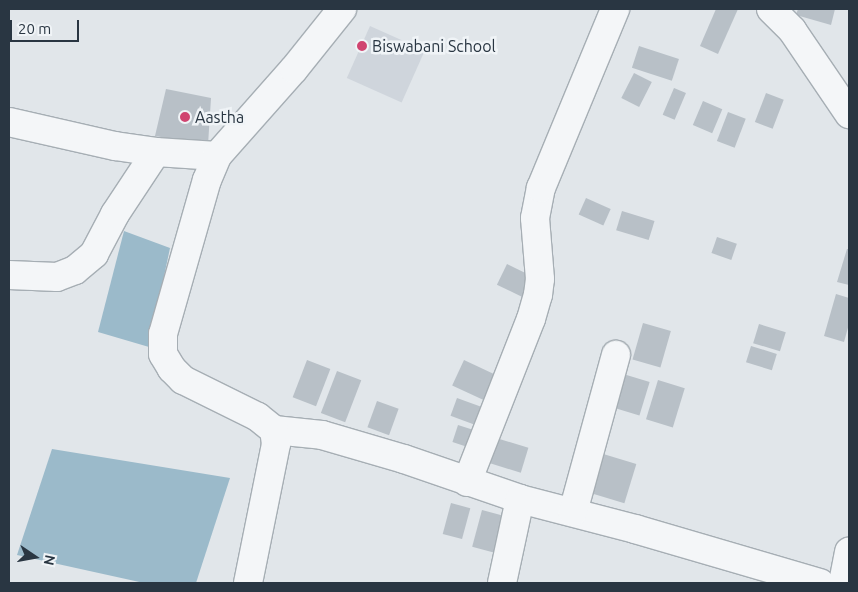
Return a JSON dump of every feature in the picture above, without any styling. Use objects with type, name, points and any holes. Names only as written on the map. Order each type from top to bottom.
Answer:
[{"type":"street","points":[[341,9],[294,68],[217,156],[206,180],[163,334],[164,354],[172,370],[183,380],[258,417],[274,430],[322,435],[404,459],[520,499],[573,512],[820,583]]},
{"type":"street","points":[[467,482],[531,319],[538,295],[540,280],[535,218],[541,188],[615,9]]},
{"type":"street","points":[[771,9],[792,30],[849,114]]},
{"type":"street","points":[[9,122],[115,146],[156,152],[217,156]]},
{"type":"street","points":[[9,275],[57,277],[75,270],[94,254],[115,214],[156,152]]},
{"type":"street","points":[[573,512],[616,355]]},
{"type":"street","points":[[248,583],[276,444],[274,430]]},
{"type":"street","points":[[502,583],[520,499]]},
{"type":"street","points":[[843,583],[849,552]]},
{"type":"shaded area","points":[[370,26],[425,50],[402,102],[347,78]]},
{"type":"water","points":[[124,231],[170,248],[149,347],[98,332]]},
{"type":"water","points":[[52,449],[230,478],[196,583],[144,583],[17,555]]},
{"type":"building","points":[[716,9],[738,9],[718,54],[700,46]]},
{"type":"building","points":[[798,9],[835,9],[831,25],[796,15]]},
{"type":"building","points":[[639,46],[679,59],[672,81],[632,68]]},
{"type":"building","points":[[634,73],[652,82],[639,107],[621,98]]},
{"type":"building","points":[[674,88],[686,93],[675,120],[663,115]]},
{"type":"building","name":"Aastha","points":[[166,89],[211,98],[208,145],[155,136]]},
{"type":"building","points":[[766,93],[784,100],[773,129],[755,122]]},
{"type":"building","points":[[703,101],[722,109],[712,133],[693,125]]},
{"type":"building","points":[[728,112],[746,119],[735,148],[717,141]]},
{"type":"building","points":[[586,198],[611,209],[603,225],[579,214]]},
{"type":"building","points":[[622,211],[655,221],[649,240],[616,230]]},
{"type":"building","points":[[717,237],[737,244],[731,260],[711,253]]},
{"type":"building","points":[[847,249],[849,249],[849,285],[837,282]]},
{"type":"building","points":[[507,264],[534,277],[524,298],[497,285]]},
{"type":"building","points":[[836,294],[849,298],[849,324],[844,342],[824,336]]},
{"type":"building","points":[[643,323],[671,331],[660,368],[633,360]]},
{"type":"building","points":[[759,324],[786,332],[780,351],[753,343]]},
{"type":"building","points":[[751,346],[777,354],[772,370],[746,362]]},
{"type":"building","points":[[307,360],[330,369],[316,406],[293,397]]},
{"type":"building","points":[[464,360],[500,377],[488,402],[452,385]]},
{"type":"building","points":[[337,371],[361,380],[345,422],[321,413]]},
{"type":"building","points":[[620,373],[650,382],[639,416],[610,406]]},
{"type":"building","points":[[658,380],[685,388],[673,427],[646,419]]},
{"type":"building","points":[[457,398],[488,409],[482,427],[451,416]]},
{"type":"building","points":[[377,401],[399,409],[389,435],[367,427]]},
{"type":"building","points":[[458,425],[480,432],[474,449],[452,442]]},
{"type":"building","points":[[493,437],[528,448],[521,473],[485,462]]},
{"type":"building","points":[[600,453],[636,464],[624,503],[588,492]]},
{"type":"building","points":[[451,503],[470,508],[462,539],[443,534]]},
{"type":"building","points":[[482,510],[508,517],[498,554],[472,547]]},
{"type":"place","name":"Biswabani School","points":[[362,46]]},
{"type":"place","name":"Aastha","points":[[185,117]]}]
